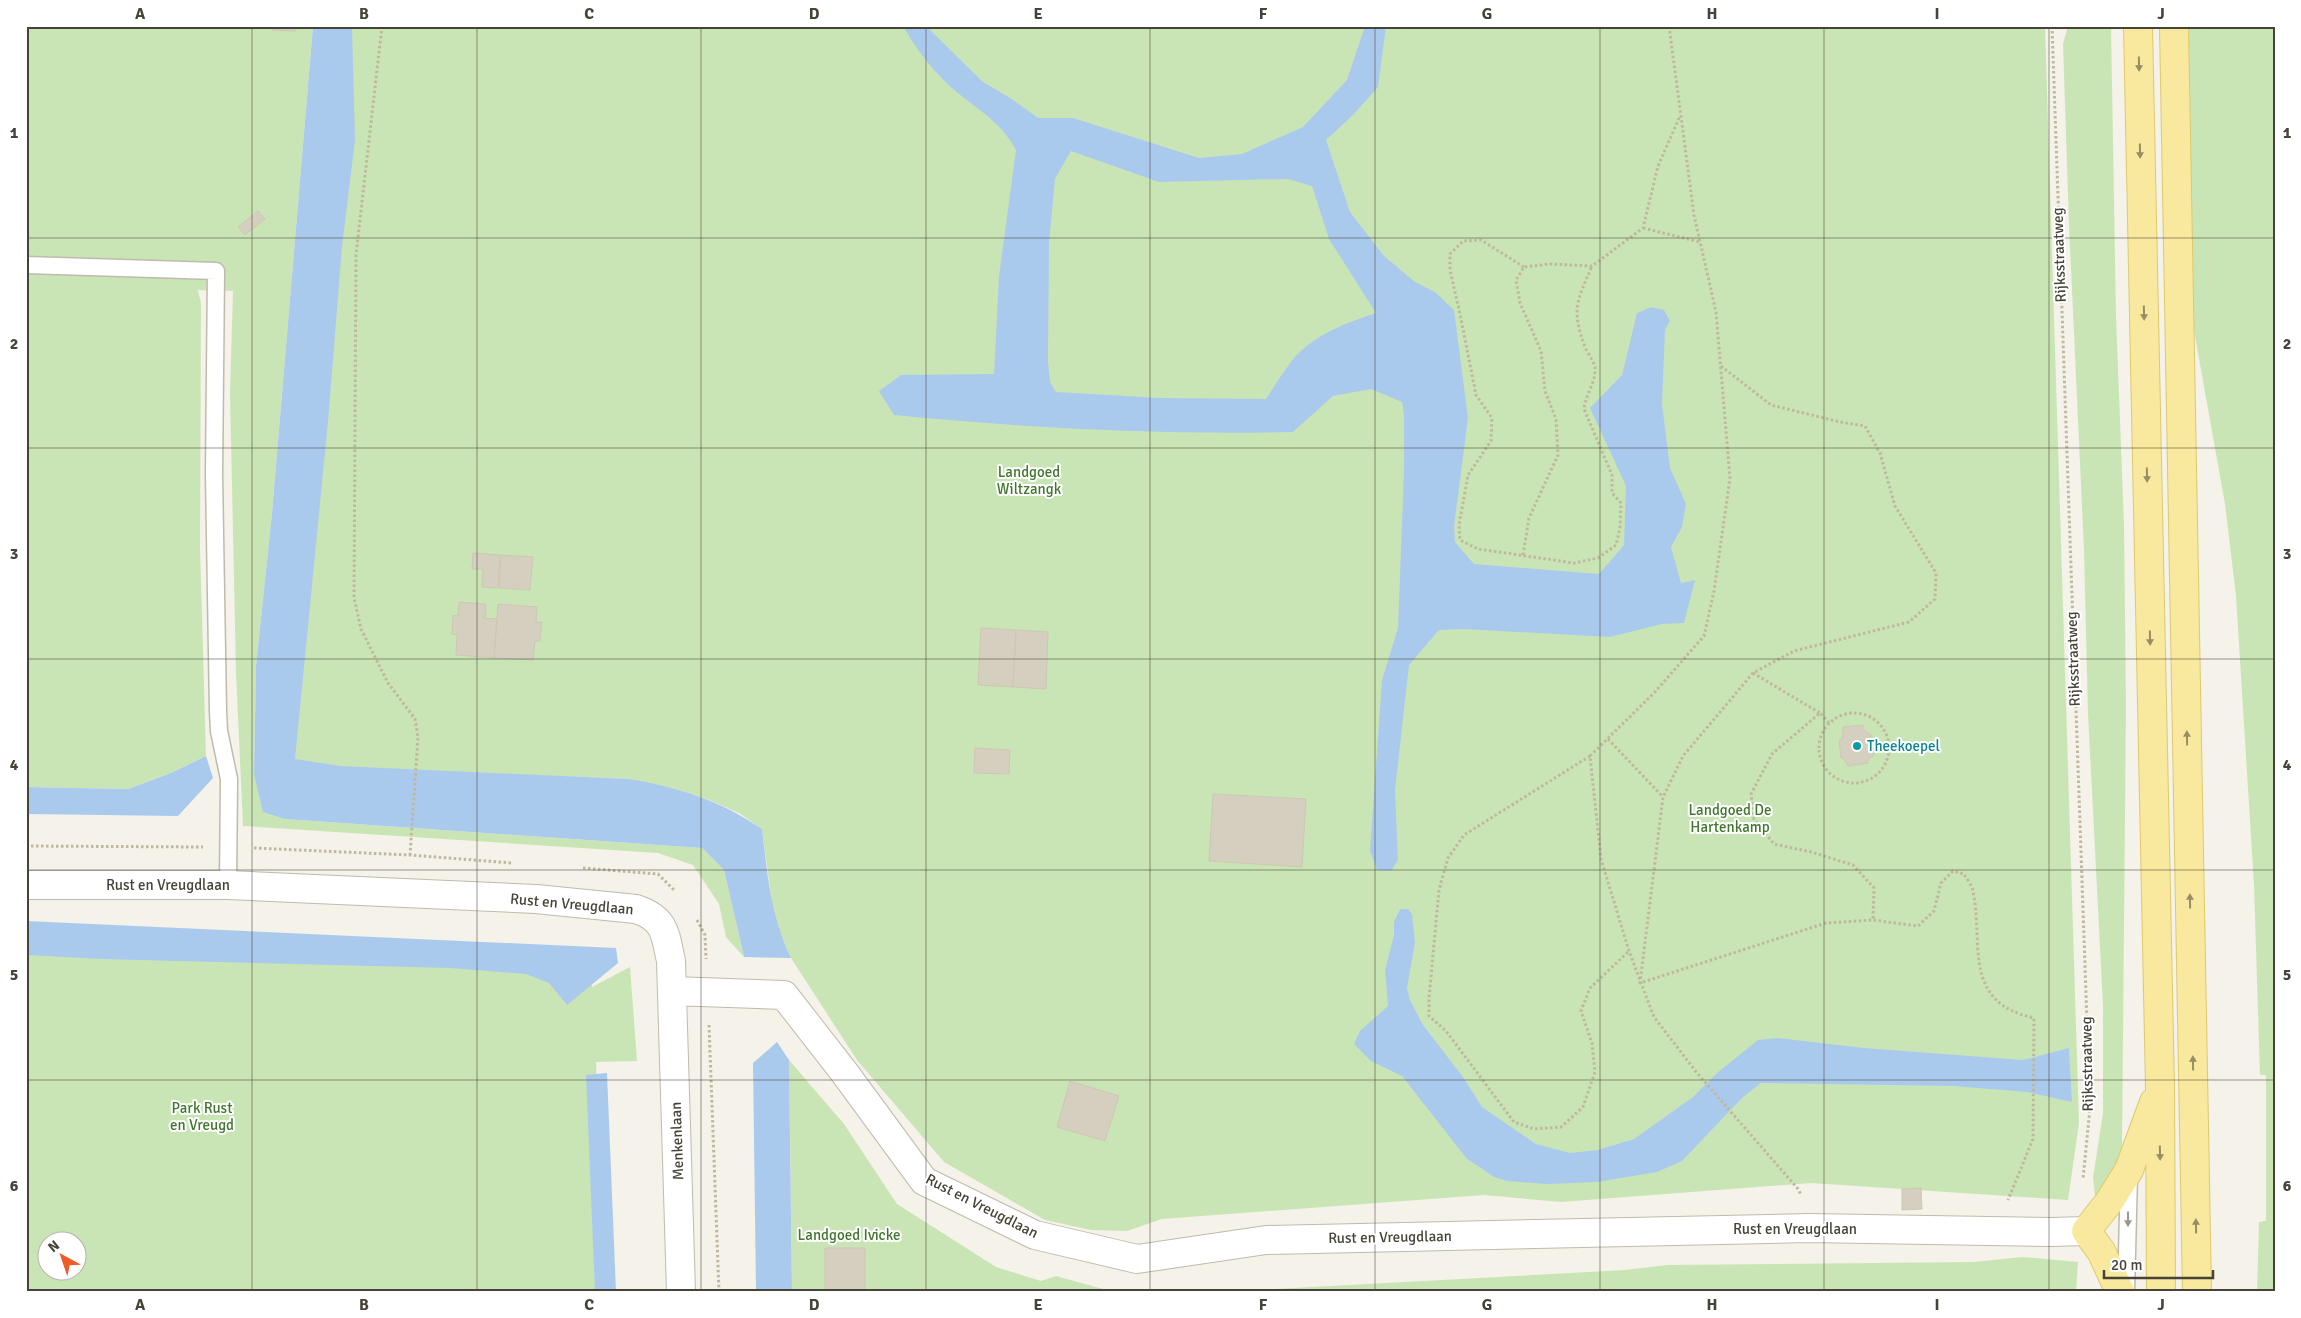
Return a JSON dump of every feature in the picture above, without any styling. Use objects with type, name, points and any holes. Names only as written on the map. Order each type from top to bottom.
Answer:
[{"type":"main road","points":[[2138,26],[2160,1087],[2161,1292]]},
{"type":"main road","points":[[2174,26],[2197,1292]]},
{"type":"main road","points":[[2120,1292],[2101,1251],[2086,1230],[2109,1202],[2129,1170],[2160,1087]]},
{"type":"street","name":"Rust en Vreugdlaan","points":[[26,885],[228,885],[536,899],[636,909],[646,912],[663,925],[671,961],[672,991],[784,995],[844,1072],[924,1181],[1035,1235],[1137,1259],[1266,1240],[1809,1228],[2086,1230]]},
{"type":"street","name":"Menkenlaan","points":[[672,991],[681,1292]]},
{"type":"lane","points":[[26,265],[216,271],[214,476],[218,710],[219,731],[229,779],[228,885]]},
{"type":"lane","points":[[2126,1292],[2129,1170]]},
{"type":"path","points":[[382,26],[356,255],[354,598],[361,630],[388,683],[415,719],[418,738],[410,855]]},
{"type":"path","points":[[1629,951],[1590,988],[1581,1011],[1592,1043],[1595,1072],[1582,1107],[1561,1127],[1534,1129],[1514,1122],[1446,1031],[1429,1016],[1439,890],[1448,858],[1464,835],[1590,756],[1654,693],[1704,636],[1714,591],[1730,478],[1716,312],[1694,215],[1669,26]]},
{"type":"path","name":"Rijksstraatweg","points":[[2052,26],[2090,1108],[2083,1182],[2086,1230]]},
{"type":"path","points":[[1592,266],[1550,264],[1524,267],[1481,240],[1463,241],[1450,254],[1450,270],[1476,395],[1492,418],[1491,441],[1468,475],[1459,525],[1460,540],[1478,549],[1574,563],[1598,558],[1616,545],[1621,503],[1612,493],[1612,476],[1584,409],[1595,367],[1577,323],[1577,301],[1592,266],[1643,228],[1658,166],[1681,116]]},
{"type":"path","points":[[1643,228],[1700,242]]},
{"type":"path","points":[[1524,267],[1516,280],[1520,304],[1541,351],[1545,391],[1556,419],[1558,455],[1529,518],[1524,555]]},
{"type":"path","points":[[1640,983],[1663,797],[1683,756],[1753,673],[1794,651],[1910,622],[1935,599],[1936,573],[1895,506],[1880,453],[1865,426],[1840,422],[1771,405],[1720,366]]},
{"type":"path","points":[[1753,673],[1820,713],[1829,723]]},
{"type":"path","points":[[1820,713],[1772,754],[1751,794],[1754,819],[1774,844],[1811,852],[1854,865],[1874,888],[1873,920]]},
{"type":"path","points":[[1851,713],[1863,714],[1878,723],[1888,738],[1889,750],[1886,762],[1879,772],[1871,779],[1860,783],[1838,780],[1829,773],[1823,764],[1820,754],[1823,732],[1829,723],[1839,716],[1851,713]]},
{"type":"path","points":[[1608,739],[1663,797]]},
{"type":"path","points":[[1590,756],[1600,859],[1629,951],[1654,1018],[1697,1073],[1799,1190],[1809,1228]]},
{"type":"path","points":[[1640,983],[1826,923],[1873,920],[1918,926],[1934,911],[1941,883],[1953,871],[1964,874],[1973,889],[1979,972],[1989,992],[2004,1007],[2034,1018],[2033,1139],[1995,1230]]},
{"type":"path","points":[[708,991],[719,1292]]},
{"type":"green space","points":[[26,26],[313,26],[272,513],[256,666],[254,774],[285,819],[702,848],[724,870],[744,957],[726,937],[719,904],[693,865],[658,853],[243,826],[236,672],[230,393],[233,291],[196,290],[198,291],[201,303],[200,547],[206,756],[171,773],[128,789],[26,787]]},
{"type":"green space","points":[[345,26],[1373,26],[1364,69],[1306,139],[1340,226],[1433,386],[1418,630],[1391,672],[1382,856],[1386,870],[1391,871],[1388,855],[1399,666],[1429,624],[1443,390],[1345,222],[1313,141],[1369,74],[1379,26],[2045,26],[2079,1123],[2068,1200],[1811,1183],[1561,1202],[1484,1195],[1162,1219],[1127,1231],[1091,1230],[1045,1220],[944,1162],[857,1060],[791,958],[780,934],[773,910],[762,829],[739,813],[709,800],[678,790],[629,779],[425,771],[423,783],[284,766]],"holes":[[[1402,909],[1405,918],[1400,988],[1410,1035],[1497,1143],[1492,1163],[1394,1046],[1400,921],[1398,913]]]},
{"type":"green space","points":[[2068,26],[2111,26],[2116,316],[2124,525],[2126,705],[2122,1145],[2113,1173],[2105,1186],[2095,1196],[2093,1178],[2103,1113],[2103,1005],[2088,714],[2084,550],[2069,225],[2063,44]]},
{"type":"green space","points":[[2187,26],[2275,26],[2275,1292],[2257,1292],[2259,1222],[2266,1221],[2266,1075],[2260,1075],[2254,885],[2236,596],[2225,504],[2193,325]]},
{"type":"green space","name":"Park Rust en Vreugd","points":[[26,935],[590,954],[592,987],[630,967],[637,1061],[596,1062],[606,1292],[26,1292]]},
{"type":"green space","name":"Landgoed Ivicke","points":[[789,1060],[844,1124],[897,1204],[996,1267],[1041,1281],[1056,1276],[1114,1292],[792,1292]]},
{"type":"green space","points":[[2023,1257],[2078,1262],[2076,1292],[1220,1292],[1625,1270],[1667,1265],[1973,1262]]},
{"type":"water","points":[[313,26],[352,26],[355,140],[342,247],[328,422],[295,759],[340,766],[629,779],[699,796],[731,810],[762,829],[774,910],[778,926],[791,958],[744,957],[724,870],[702,848],[285,819],[263,812],[254,774],[256,666],[272,513]]},
{"type":"water","points":[[903,26],[929,26],[930,30],[983,82],[1012,99],[1038,118],[1073,118],[1199,158],[1242,154],[1303,127],[1347,80],[1365,26],[1386,26],[1378,87],[1353,115],[1326,140],[1350,212],[1384,256],[1415,282],[1435,292],[1454,310],[1468,418],[1454,527],[1455,542],[1474,564],[1599,574],[1624,545],[1626,486],[1590,408],[1622,375],[1637,313],[1651,307],[1664,310],[1670,321],[1665,330],[1662,404],[1670,468],[1686,504],[1682,527],[1671,547],[1681,583],[1695,580],[1684,623],[1662,624],[1610,637],[1463,629],[1439,630],[1409,665],[1395,790],[1398,860],[1391,871],[1377,870],[1370,851],[1382,680],[1398,628],[1404,470],[1404,414],[1402,402],[1371,389],[1333,396],[1293,432],[1243,433],[1094,429],[994,424],[894,415],[879,391],[901,375],[994,374],[999,276],[1016,150],[998,125],[959,94],[935,71]],"holes":[[[1071,151],[1159,182],[1288,179],[1312,186],[1329,239],[1376,313],[1339,327],[1316,339],[1296,356],[1266,399],[1160,398],[1056,392],[1050,382],[1048,361],[1049,243],[1055,179]]]},
{"type":"water","points":[[206,756],[213,778],[178,816],[26,814],[26,787],[128,789],[171,773]]},
{"type":"water","points":[[1400,909],[1408,909],[1412,914],[1415,943],[1407,988],[1410,1000],[1423,1025],[1463,1077],[1482,1107],[1536,1144],[1570,1153],[1598,1150],[1634,1139],[1693,1097],[1717,1073],[1758,1040],[1777,1038],[1864,1048],[2023,1060],[2069,1048],[2072,1102],[2027,1092],[1953,1086],[1761,1083],[1743,1097],[1682,1161],[1657,1172],[1597,1182],[1547,1184],[1507,1181],[1494,1177],[1467,1159],[1402,1076],[1371,1061],[1354,1044],[1360,1031],[1388,1006],[1385,970],[1394,935],[1394,922]]},
{"type":"water","points":[[26,921],[616,948],[618,963],[567,1005],[549,983],[526,974],[450,968],[101,959],[26,955]]},
{"type":"water","points":[[777,1042],[789,1060],[792,1292],[756,1292],[753,1063]]},
{"type":"water","points":[[607,1073],[616,1292],[595,1292],[586,1075]]},
{"type":"building","points":[[272,26],[295,26],[295,31],[272,30]]},
{"type":"building","points":[[258,211],[265,219],[245,235],[238,227]]},
{"type":"building","points":[[473,553],[500,555],[498,588],[482,587],[483,569],[472,569]]},
{"type":"building","points":[[501,555],[533,557],[530,590],[499,588]]},
{"type":"building","points":[[459,602],[486,604],[485,618],[497,619],[494,658],[456,655],[457,635],[452,634],[453,615],[458,616]]},
{"type":"building","points":[[498,604],[537,607],[536,622],[542,622],[540,641],[535,641],[533,660],[494,658]]},
{"type":"building","points":[[981,628],[1016,630],[1013,687],[978,685]]},
{"type":"building","points":[[1016,630],[1048,632],[1046,689],[1013,687]]},
{"type":"building","points":[[1863,725],[1863,729],[1872,736],[1874,755],[1868,760],[1868,763],[1848,766],[1843,758],[1841,758],[1839,740],[1842,739],[1843,727]]},
{"type":"building","points":[[975,748],[1010,750],[1009,774],[974,773]]},
{"type":"building","points":[[1213,794],[1306,799],[1302,867],[1209,861]]},
{"type":"building","points":[[1070,1081],[1119,1096],[1105,1141],[1057,1127]]},
{"type":"building","points":[[1921,1188],[1922,1209],[1902,1210],[1902,1189]]},
{"type":"building","points":[[825,1248],[865,1248],[865,1292],[825,1292]]},
{"type":"place","name":"Theekoepel","points":[[1857,746]]},
{"type":"park label","name":"Landgoed Wiltzangk","points":[[1029,480]]},
{"type":"park label","name":"Landgoed De Hartenkamp","points":[[1730,818]]}]
